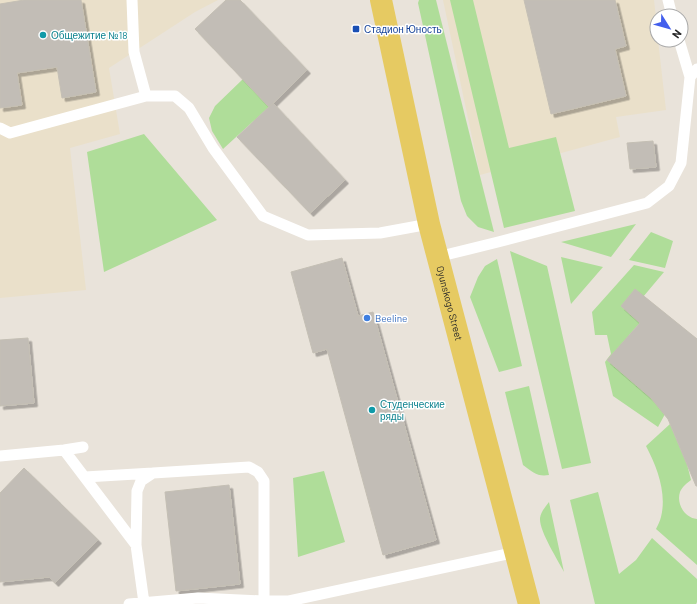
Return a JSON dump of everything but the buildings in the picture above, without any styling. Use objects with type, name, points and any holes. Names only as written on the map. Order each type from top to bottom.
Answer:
[{"type":"main road","name":"Oyunskogo Street","points":[[381,0],[437,257],[529,604]]},
{"type":"lane","points":[[132,0],[134,52],[146,96]]},
{"type":"lane","points":[[437,257],[647,203],[668,186],[681,163],[694,73],[683,48]]},
{"type":"lane","points":[[0,128],[10,133],[146,96],[176,96],[189,108],[213,148],[263,216],[308,235],[380,233],[429,224]]},
{"type":"lane","points":[[0,456],[83,447]]},
{"type":"lane","points":[[64,450],[136,545]]},
{"type":"lane","points":[[85,477],[249,467],[258,472],[264,481],[263,603]]},
{"type":"lane","points":[[144,603],[136,545],[137,491],[142,481],[153,473]]},
{"type":"lane","points":[[129,604],[198,598],[263,603],[290,603],[516,552]]},
{"type":"shaded area","points":[[0,0],[218,0],[195,12],[109,68],[120,134],[70,148],[86,290],[0,298]]},
{"type":"shaded area","points":[[443,0],[654,0],[655,8],[649,8],[649,48],[659,48],[666,110],[616,117],[620,137],[480,175]]},
{"type":"green space","points":[[419,0],[436,0],[494,232],[478,227],[467,216],[461,201],[418,3]]},
{"type":"green space","points":[[450,0],[473,0],[509,148],[556,137],[575,211],[504,228]]},
{"type":"green space","points":[[243,79],[269,107],[223,149],[212,131],[209,118],[215,106]]},
{"type":"green space","points":[[144,134],[217,220],[104,272],[87,152]]},
{"type":"green space","points":[[636,224],[611,257],[561,242]]},
{"type":"green space","points":[[651,232],[673,241],[665,268],[629,260]]},
{"type":"green space","points":[[510,251],[547,266],[591,463],[562,469]]},
{"type":"green space","points":[[561,257],[603,267],[571,304]]},
{"type":"green space","points":[[497,259],[522,366],[499,372],[470,297],[478,277],[485,266]]},
{"type":"green space","points":[[634,265],[664,272],[643,297],[640,323],[629,335],[624,359],[671,403],[658,427],[613,396],[605,362],[611,354],[607,335],[595,335],[592,312]]},
{"type":"green space","points":[[529,386],[549,475],[538,475],[523,465],[505,392]]},
{"type":"green space","points":[[670,424],[687,464],[691,480],[681,490],[679,501],[682,510],[685,513],[697,519],[697,565],[656,529],[661,518],[663,508],[662,490],[657,471],[646,446]]},
{"type":"green space","points":[[324,471],[345,542],[298,557],[293,478]]},
{"type":"green space","points":[[598,492],[619,574],[636,560],[652,538],[697,579],[696,604],[595,604],[570,500]]},
{"type":"green space","points":[[549,502],[564,572],[549,545],[540,524],[541,514]]},
{"type":"place","name":"Стадион Юность","points":[[356,29]]},
{"type":"place","name":"Общежитие №18","points":[[43,35]]},
{"type":"place","name":"Beeline","points":[[367,318]]},
{"type":"place","name":"Студенческие ряды","points":[[372,410]]}]
